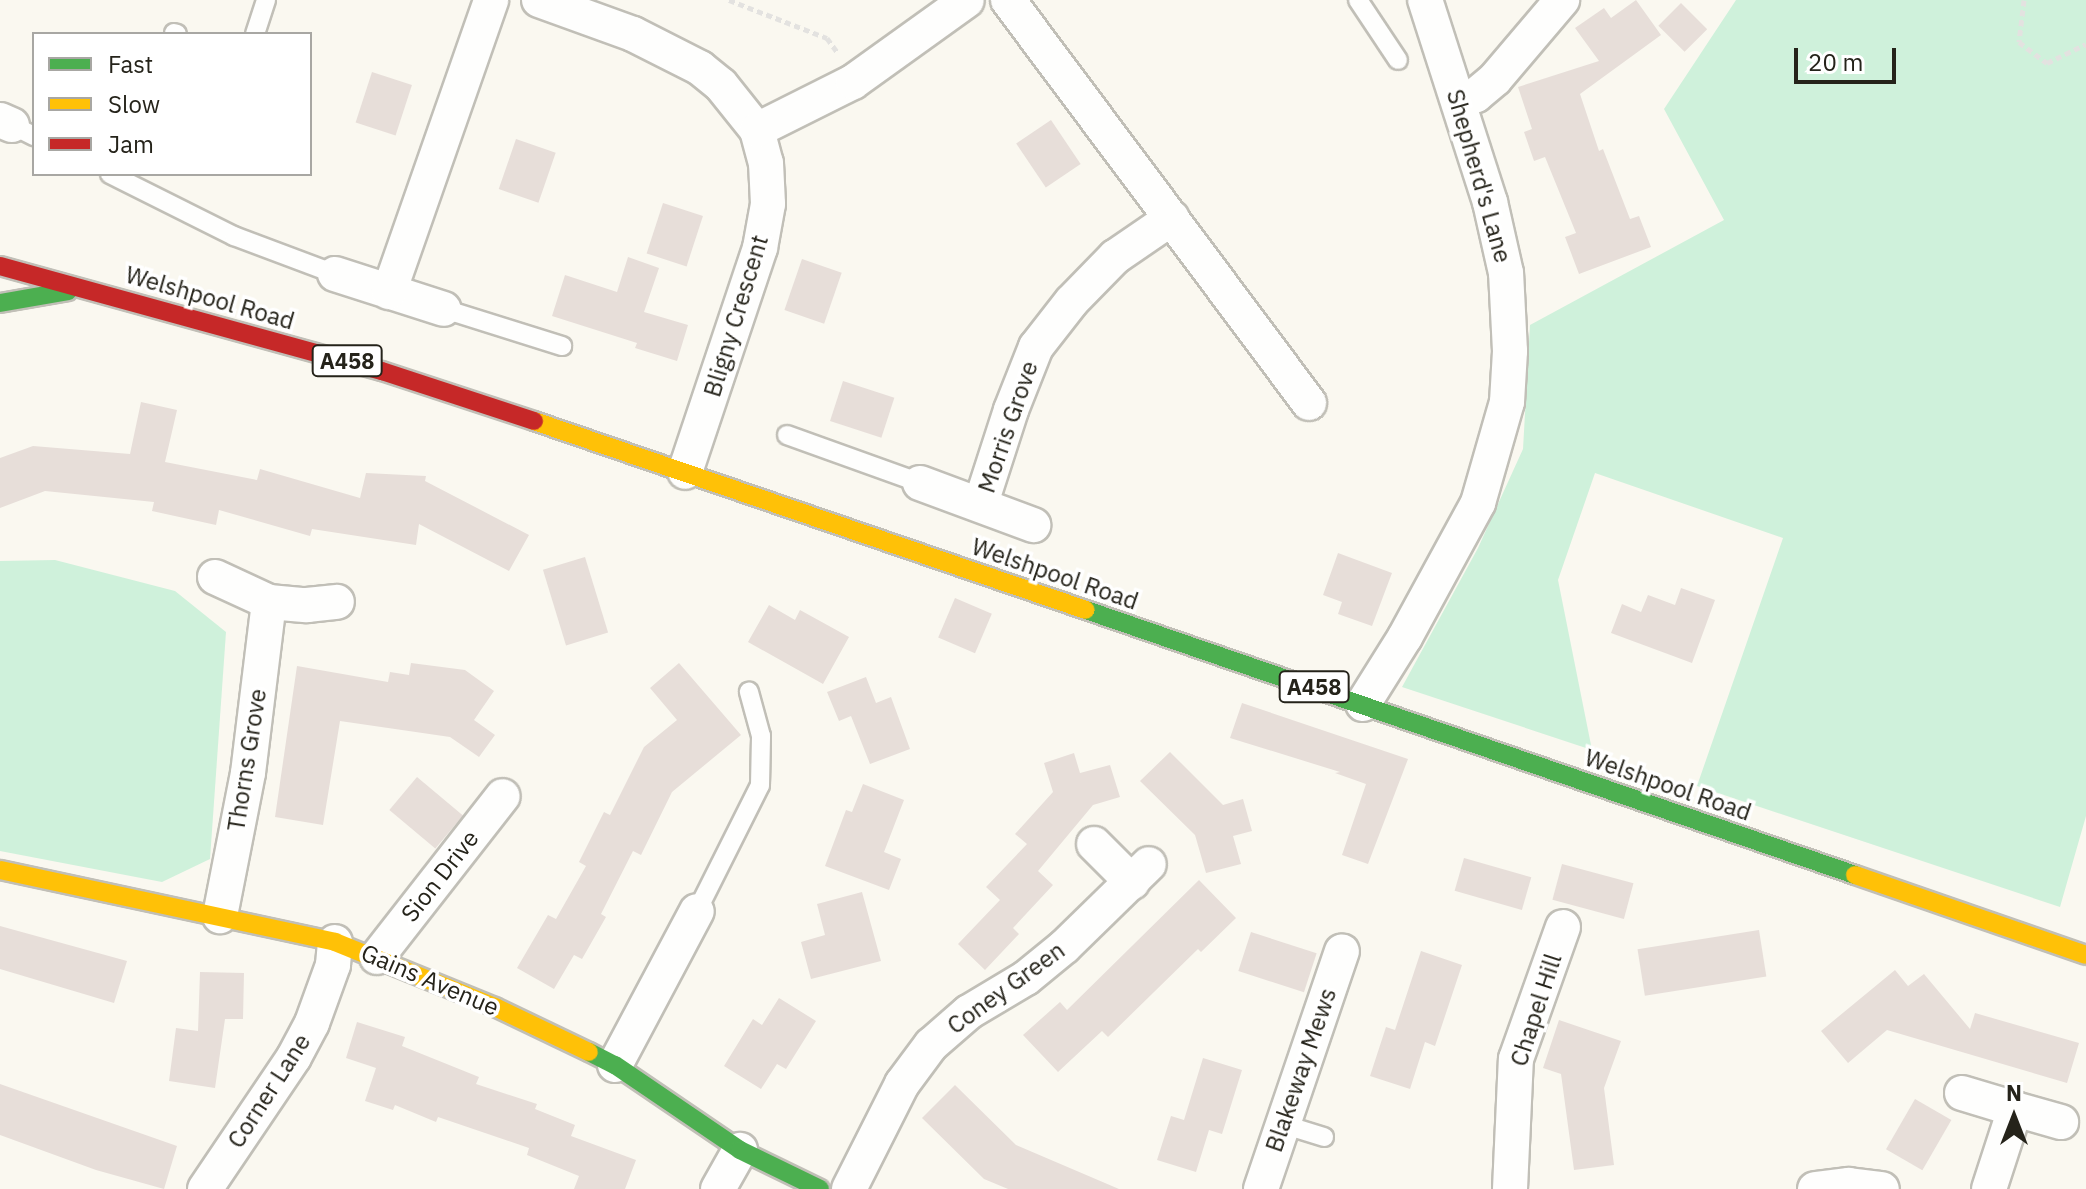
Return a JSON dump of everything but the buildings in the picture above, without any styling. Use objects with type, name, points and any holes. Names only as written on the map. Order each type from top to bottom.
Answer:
[{"type":"main road","name":"Welshpool Road","points":[[0,266],[382,371],[1363,704],[2086,955]]},
{"type":"main road","points":[[0,303],[27,296],[91,289]]},
{"type":"main road","name":"Gains Avenue","points":[[0,870],[335,942],[377,957],[495,1007],[615,1065],[740,1150],[820,1189]]},
{"type":"street","points":[[389,292],[491,0]]},
{"type":"street","name":"Bligny Crescent","points":[[539,0],[633,34],[700,68],[721,85],[757,130],[766,163],[768,204],[760,248],[685,472]]},
{"type":"street","points":[[757,130],[853,82],[967,0]]},
{"type":"street","points":[[1008,0],[1309,403]]},
{"type":"street","name":"Shepherd's Lane","points":[[1363,704],[1405,637],[1478,503],[1507,402],[1510,351],[1506,273],[1490,202],[1425,0]]},
{"type":"street","points":[[1459,101],[1476,95],[1495,79],[1562,0]]},
{"type":"street","name":"Morris Grove","points":[[981,503],[1011,410],[1036,347],[1072,301],[1115,257],[1172,218]]},
{"type":"street","points":[[335,274],[444,309]]},
{"type":"street","points":[[920,483],[981,503],[1033,525]]},
{"type":"street","points":[[215,577],[269,602],[307,605],[337,602]]},
{"type":"street","name":"Thorns Grove","points":[[220,916],[248,773],[269,602]]},
{"type":"street","name":"Sion Drive","points":[[377,957],[503,796]]},
{"type":"street","name":"Coney Green","points":[[849,1189],[902,1084],[931,1045],[969,1012],[1026,978],[1065,946],[1140,873],[1094,844]]},
{"type":"street","points":[[615,1065],[697,911]]},
{"type":"street","name":"Chapel Hill","points":[[1510,1189],[1516,1059],[1563,927]]},
{"type":"street","name":"Corner Lane","points":[[205,1189],[294,1057],[312,1023],[333,965],[335,942]]},
{"type":"street","name":"Blakeway Mews","points":[[1261,1189],[1342,951]]},
{"type":"street","points":[[1962,1093],[2061,1122]]},
{"type":"street","points":[[1989,1189],[2015,1109]]},
{"type":"street","points":[[718,1189],[740,1150]]},
{"type":"street","points":[[1815,1189],[1849,1185],[1882,1189]]},
{"type":"lane","points":[[256,32],[266,0]]},
{"type":"lane","points":[[1358,0],[1398,60]]},
{"type":"lane","points":[[114,176],[234,236],[335,274]]},
{"type":"lane","points":[[444,309],[562,346]]},
{"type":"lane","points":[[787,435],[920,483]]},
{"type":"lane","points":[[697,911],[760,785],[761,736],[749,692]]},
{"type":"lane","points":[[1282,1124],[1324,1137]]},
{"type":"path","points":[[729,0],[827,38],[853,82]]},
{"type":"path","points":[[2024,0],[2019,42],[2047,63],[2086,44]]},
{"type":"green space","points":[[1736,0],[2086,0],[2086,816],[2060,907],[1697,786],[1783,538],[1595,473],[1558,580],[1592,750],[1402,687],[1478,548],[1523,449],[1530,325],[1724,220],[1664,109]]},
{"type":"green space","points":[[55,560],[175,591],[226,632],[210,859],[162,882],[0,851],[0,561]]},
{"type":"traffic: fast","points":[[0,303],[68,291]]},
{"type":"traffic: fast","points":[[1086,610],[1855,875]]},
{"type":"traffic: fast","points":[[589,1052],[615,1065],[740,1150],[820,1189]]},
{"type":"traffic: slow","points":[[534,421],[1086,610]]},
{"type":"traffic: slow","points":[[0,870],[335,942],[495,1007],[589,1052]]},
{"type":"traffic: slow","points":[[1855,875],[2086,955]]},
{"type":"traffic: jam","points":[[0,266],[382,371],[534,421]]}]
